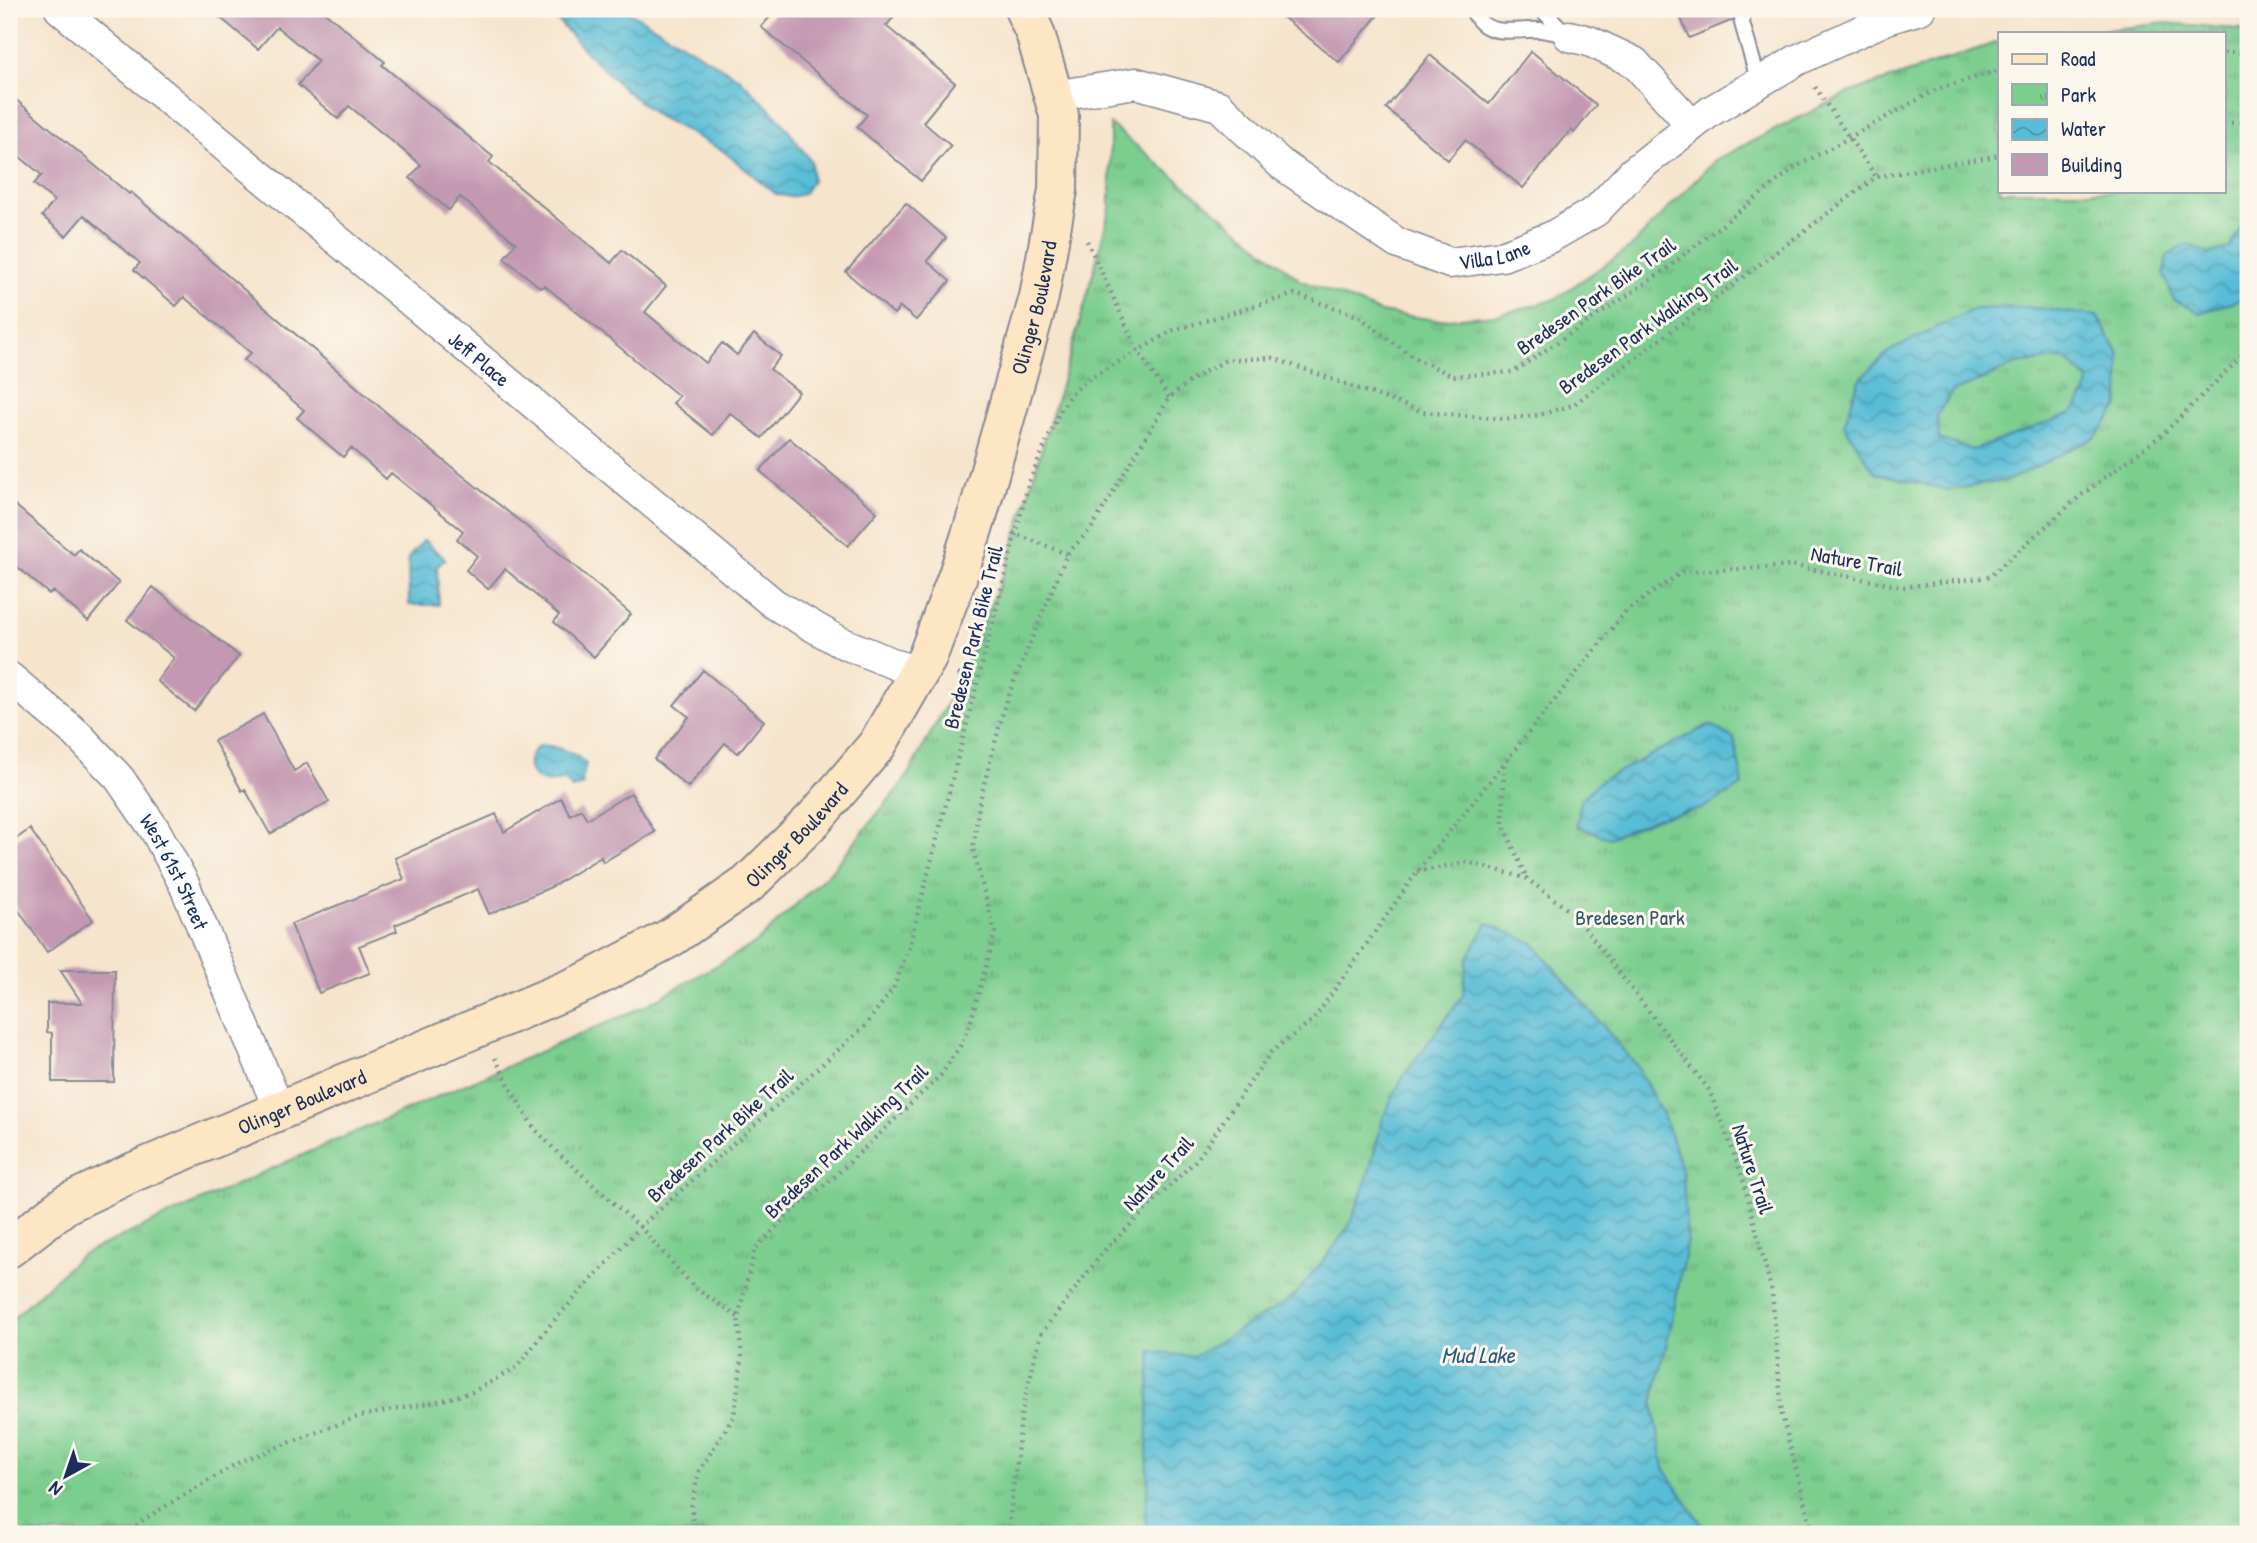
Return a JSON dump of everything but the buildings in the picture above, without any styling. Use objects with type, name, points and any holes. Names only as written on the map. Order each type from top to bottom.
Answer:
[{"type":"street","name":"Jeff Place","points":[[60,9],[774,604],[840,642],[934,672]]},
{"type":"street","name":"Olinger Boulevard","points":[[9,1248],[66,1204],[131,1173],[586,982],[670,938],[748,884],[815,818],[877,745],[934,672],[958,575],[1039,298],[1058,190],[1059,115],[1035,33],[1024,9]]},
{"type":"street","name":"Villa Lane","points":[[1053,96],[1136,83],[1219,106],[1281,164],[1397,243],[1450,263],[1502,256],[1550,236],[1596,211],[1633,172],[1692,125],[1759,83],[1885,14],[1920,9]]},
{"type":"street","points":[[1569,36],[1589,41],[1634,62],[1692,125]]},
{"type":"street","name":"West 61st Street","points":[[9,677],[77,734],[119,778],[155,830],[184,884],[279,1109]]},
{"type":"lane","points":[[1472,9],[1477,19],[1495,31],[1543,30],[1569,36]]},
{"type":"lane","points":[[1544,9],[1569,36]]},
{"type":"lane","points":[[1743,9],[1742,23],[1759,83]]},
{"type":"path","points":[[2226,52],[2248,53]]},
{"type":"path","points":[[1797,60],[1877,177]]},
{"type":"path","name":"Bredesen Park Bike Trail","points":[[125,1534],[146,1518],[241,1461],[360,1416],[472,1392],[516,1368],[551,1324],[640,1227],[863,1027],[893,989],[909,947],[968,727],[976,683],[1029,482],[1061,409],[1071,394],[1090,378],[1174,330],[1295,294],[1357,316],[1413,358],[1453,376],[1513,372],[1665,270],[1794,168],[1937,89],[1998,71]]},
{"type":"path","points":[[2226,122],[2248,122]]},
{"type":"path","name":"Bredesen Park Walking Trail","points":[[695,1534],[691,1507],[699,1471],[734,1416],[742,1359],[738,1317],[755,1250],[790,1213],[831,1180],[940,1075],[960,1046],[970,1024],[995,933],[973,849],[979,804],[1006,701],[1067,554],[1091,529],[1169,398],[1194,378],[1226,360],[1273,359],[1423,412],[1506,419],[1539,415],[1573,405],[1877,177],[1998,155]]},
{"type":"path","points":[[1089,231],[1087,242],[1138,351],[1169,398]]},
{"type":"path","name":"Nature Trail","points":[[1008,1534],[1022,1410],[1041,1334],[1103,1252],[1198,1158],[1271,1052],[1314,1019],[1417,872],[1626,611],[1682,572],[1795,566],[1903,587],[1989,577],[2080,496],[2162,435],[2241,357],[2248,355]]},
{"type":"path","points":[[1003,527],[1014,534],[1067,554]]},
{"type":"path","points":[[934,672],[976,683]]},
{"type":"path","name":"Nature Trail","points":[[1504,764],[1503,824],[1527,878]]},
{"type":"path","name":"Nature Trail","points":[[1417,872],[1467,862],[1527,878],[1575,915],[1709,1090],[1742,1175],[1772,1292],[1782,1415],[1813,1534]]},
{"type":"path","points":[[494,1055],[534,1128],[640,1227],[695,1288],[738,1317]]},
{"type":"green space","name":"Bredesen Park","points":[[2166,23],[2248,30],[2248,1534],[9,1534],[9,1322],[81,1255],[282,1164],[643,1007],[756,943],[831,871],[905,780],[956,687],[1007,566],[1085,304],[1110,208],[1110,124],[1300,280],[1380,312],[1436,320],[1497,315],[1553,300],[1631,247],[1715,160],[1846,94],[1995,43],[1998,43],[1998,192],[2226,192],[2226,32],[2089,32]]},
{"type":"water","points":[[547,9],[625,9],[739,78],[779,118],[811,161],[812,181],[803,194],[790,197],[776,194],[722,150],[657,116],[625,90]]},
{"type":"water","points":[[2248,221],[2248,297],[2200,313],[2174,300],[2164,275],[2167,256],[2187,244],[2208,254],[2230,248],[2241,226]]},
{"type":"water","points":[[2026,307],[2097,316],[2120,356],[2119,406],[2096,437],[2009,480],[1948,490],[1875,473],[1844,425],[1859,380],[1888,352],[1974,309]],"holes":[[[2065,358],[2088,380],[2086,394],[2071,414],[1973,450],[1939,439],[1937,415],[1953,391],[2016,364]]]},
{"type":"water","points":[[424,540],[445,559],[437,567],[439,605],[409,605],[408,558]]},
{"type":"water","points":[[1709,725],[1734,738],[1743,785],[1701,809],[1657,818],[1609,838],[1577,826],[1580,801],[1600,781]]},
{"type":"water","points":[[541,745],[565,751],[586,764],[583,785],[572,789],[566,781],[550,783],[537,779],[530,770],[529,759]]},
{"type":"water","name":"Mud Lake","points":[[1487,923],[1533,943],[1637,1066],[1666,1122],[1683,1175],[1687,1240],[1653,1402],[1664,1468],[1708,1534],[1147,1534],[1145,1510],[1151,1351],[1194,1357],[1292,1298],[1325,1259],[1349,1226],[1368,1176],[1384,1115],[1403,1077],[1463,995],[1467,959]]}]
